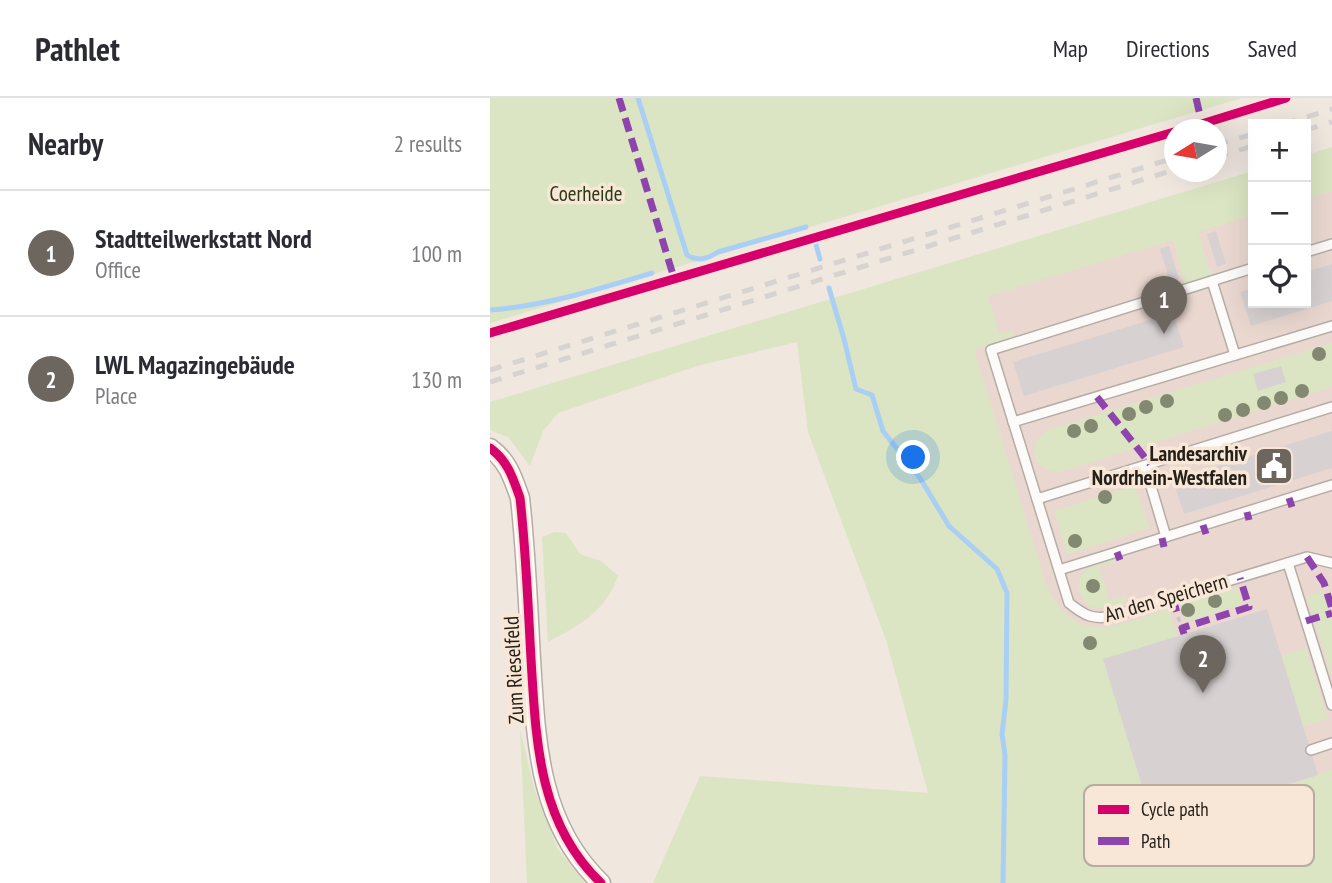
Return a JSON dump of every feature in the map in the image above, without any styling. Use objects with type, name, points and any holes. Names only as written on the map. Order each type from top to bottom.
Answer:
[{"type":"street","name":"Zum Rieselfeld","points":[[490,448],[501,456],[512,473],[520,498],[536,733],[547,794],[558,824],[572,848],[601,883]]},
{"type":"lane","points":[[1311,250],[1332,244]]},
{"type":"lane","name":"An den Speichern","points":[[1248,270],[991,350],[1069,603],[1086,617],[1100,619],[1307,557],[1332,563]]},
{"type":"lane","points":[[1212,281],[1235,355]]},
{"type":"lane","points":[[1013,422],[1332,326]]},
{"type":"lane","points":[[1037,499],[1332,407]]},
{"type":"lane","points":[[1144,466],[1166,537]]},
{"type":"lane","points":[[1059,570],[1332,485]]},
{"type":"lane","points":[[1287,563],[1332,705]]},
{"type":"lane","points":[[1311,750],[1332,743]]},
{"type":"path","points":[[1178,617],[1182,628]]},
{"type":"shaded area","points":[[1332,170],[1332,883],[1125,883],[1120,866],[1314,866],[1314,785],[1095,785],[943,289],[1248,196],[1248,308],[1311,308],[1311,176]]},
{"type":"green space","name":"Coerheide","points":[[490,98],[1242,98],[1164,119],[1164,121],[490,323]]},
{"type":"green space","points":[[1332,147],[1332,191],[1311,197],[1311,182],[1311,153]]},
{"type":"green space","points":[[1248,173],[1248,217],[1198,232],[1213,276],[1185,285],[1173,240],[988,296],[999,334],[1012,331],[1014,338],[974,350],[1047,587],[1059,606],[1072,619],[1100,627],[1132,621],[1169,609],[1177,636],[1159,785],[1084,785],[1084,866],[1314,866],[1314,785],[1283,785],[1332,770],[1332,883],[653,883],[700,776],[928,793],[886,640],[808,432],[797,342],[697,366],[558,413],[543,431],[530,466],[508,437],[490,430],[490,402],[1217,182],[1227,182],[1227,179]]},
{"type":"green space","points":[[1332,343],[1332,387],[1060,472],[1043,468],[1035,457],[1036,443],[1047,430]]},
{"type":"green space","points":[[1129,487],[1136,488],[1149,528],[1067,554],[1054,511]]},
{"type":"green space","points":[[554,532],[566,533],[580,554],[601,561],[618,576],[599,608],[581,623],[548,642],[542,537]]},
{"type":"green space","points":[[1117,559],[1118,561],[1099,567],[1110,601],[1126,596],[1127,602],[1111,607],[1091,607],[1080,593],[1081,577],[1092,566]]},
{"type":"green space","points":[[1237,587],[1242,604],[1187,621],[1182,604]]},
{"type":"green space","points":[[1323,591],[1332,622],[1332,677],[1307,596]]},
{"type":"green space","points":[[1306,648],[1328,719],[1303,727],[1282,656]]},
{"type":"green space","points":[[520,729],[534,788],[557,848],[585,883],[527,883]]},
{"type":"building","points":[[1216,231],[1226,264],[1217,267],[1207,234]]},
{"type":"building","points":[[1169,246],[1179,279],[1170,282],[1160,249]]},
{"type":"building","points":[[1332,264],[1332,301],[1311,307],[1311,270]]},
{"type":"building","points":[[1248,290],[1248,308],[1309,308],[1251,326],[1240,292]]},
{"type":"building","points":[[1173,313],[1184,347],[1024,396],[1013,362]]},
{"type":"building","points":[[1281,366],[1286,382],[1258,391],[1253,374]]},
{"type":"building","points":[[1332,431],[1332,468],[1184,514],[1173,480]]},
{"type":"building","points":[[1267,609],[1318,775],[1285,785],[1142,785],[1103,659]]},
{"type":"waterway","points":[[638,98],[687,255],[706,258],[718,252],[806,227]]},
{"type":"waterway","points":[[816,245],[820,259]]},
{"type":"waterway","points":[[490,310],[551,301],[652,273]]},
{"type":"waterway","points":[[829,288],[856,389],[872,395],[883,431],[920,478],[949,526],[997,569],[1007,593],[1006,700],[1002,734],[1005,755],[1003,883]]},
{"type":"railway","points":[[1300,119],[1332,109]]},
{"type":"railway","points":[[1311,128],[1332,122]]},
{"type":"railway","points":[[1227,142],[1248,135]]},
{"type":"railway","points":[[1227,154],[1248,147]]},
{"type":"railway","points":[[490,370],[1164,161]]},
{"type":"railway","points":[[490,382],[1164,173]]},
{"type":"marked path","points":[[619,98],[674,278]]},
{"type":"marked path","points":[[1196,98],[1201,119]]},
{"type":"marked path","points":[[1097,397],[1150,464]]},
{"type":"marked path","points":[[1289,498],[1292,507]]},
{"type":"marked path","points":[[1247,512],[1249,520]]},
{"type":"marked path","points":[[1203,525],[1206,534]]},
{"type":"marked path","points":[[1162,538],[1164,547]]},
{"type":"marked path","points":[[1117,552],[1120,560]]},
{"type":"marked path","points":[[1307,557],[1324,583],[1332,609]]},
{"type":"marked path","points":[[1184,634],[1182,628],[1249,607],[1240,578]]},
{"type":"marked path","points":[[1173,598],[1178,617]]},
{"type":"marked path","points":[[1306,621],[1332,613]]},
{"type":"cycle path","points":[[1218,119],[1286,98]]},
{"type":"cycle path","points":[[490,333],[1164,135]]},
{"type":"cycle path","points":[[490,448],[506,464],[520,498],[535,720],[544,779],[564,834],[580,859],[601,883]]},
{"type":"place","name":"Stadtteilwerkstatt Nord","points":[[1164,334]]},
{"type":"place","name":"Landesarchiv Nordrhein-Westfalen","points":[[1274,466]]},
{"type":"place","name":"LWL Magazingebäude","points":[[1203,693]]}]
